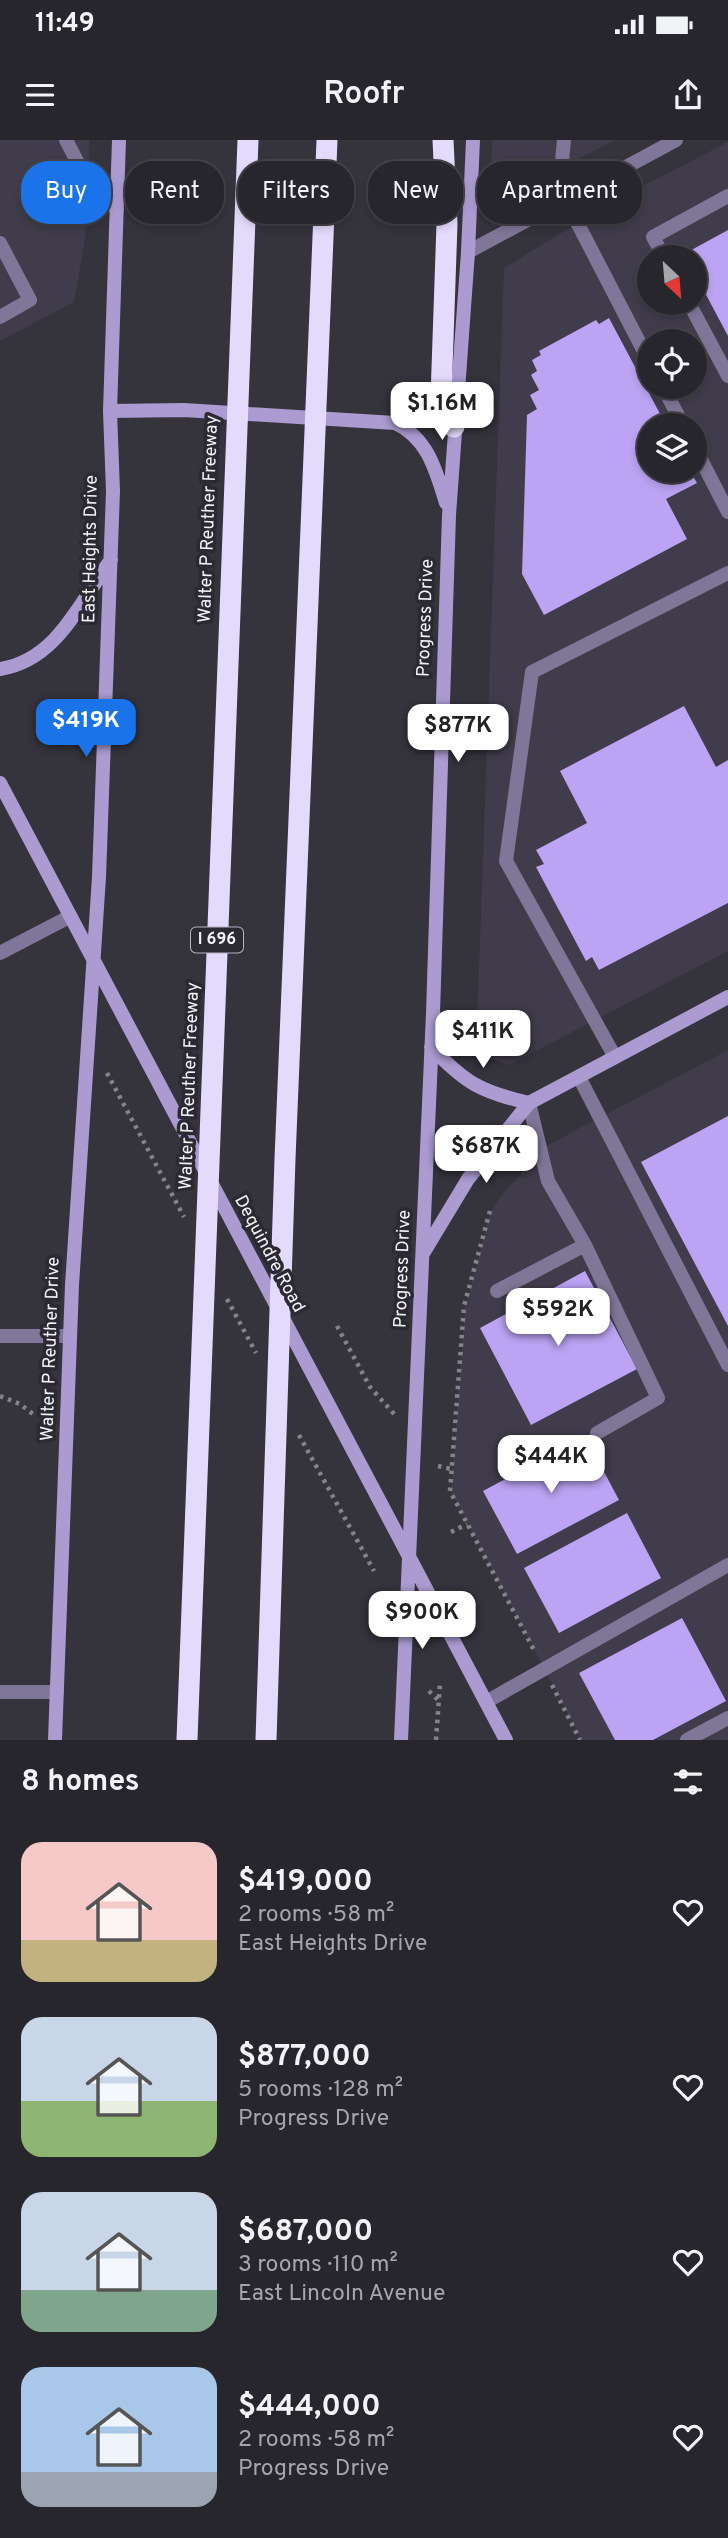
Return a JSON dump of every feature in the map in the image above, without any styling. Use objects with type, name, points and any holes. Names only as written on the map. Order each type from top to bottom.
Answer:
[{"type":"highway","name":"Walter P Reuther Freeway","points":[[187,1740],[248,140]]},
{"type":"highway","points":[[266,1740],[286,1117],[327,140]]},
{"type":"highway","points":[[443,140],[447,224],[440,397],[454,427]]},
{"type":"main road","name":"East Heights Drive","points":[[93,960],[111,560],[110,411],[119,140]]},
{"type":"main road","name":"Progress Drive","points":[[408,1560],[431,1047],[449,515],[468,252],[473,140]]},
{"type":"main road","points":[[110,411],[184,411],[381,420],[406,428],[425,448],[449,515]]},
{"type":"main road","points":[[0,669],[29,660],[55,640],[111,560]]},
{"type":"main road","name":"Dequindre Road","points":[[0,783],[408,1560],[506,1740]]},
{"type":"main road","name":"Walter P Reuther Drive","points":[[55,1740],[70,1336],[93,960]]},
{"type":"main road","points":[[422,1255],[468,1179],[529,1102],[728,997]]},
{"type":"main road","points":[[431,1047],[472,1084],[488,1093],[529,1102]]},
{"type":"main road","points":[[401,1740],[408,1560]]},
{"type":"street","points":[[66,140],[81,169],[117,210]]},
{"type":"street","points":[[562,161],[565,140]]},
{"type":"street","points":[[636,161],[676,140]]},
{"type":"street","points":[[657,245],[653,237],[728,196]]},
{"type":"street","points":[[468,252],[519,224]]},
{"type":"street","points":[[578,224],[637,338]]},
{"type":"street","points":[[0,243],[30,300],[0,317]]},
{"type":"street","points":[[695,315],[728,376]]},
{"type":"street","points":[[707,471],[728,512]]},
{"type":"street","points":[[615,1057],[506,861],[532,672],[728,573]]},
{"type":"street","points":[[0,953],[69,917]]},
{"type":"street","points":[[579,1077],[728,1365]]},
{"type":"street","points":[[529,1102],[548,1181],[585,1245],[658,1398],[597,1433]]},
{"type":"street","points":[[497,1291],[585,1245]]},
{"type":"street","points":[[0,1336],[70,1336]]},
{"type":"street","points":[[486,1702],[728,1565]]},
{"type":"street","points":[[0,1692],[57,1692]]},
{"type":"street","points":[[687,1740],[728,1718]]},
{"type":"path","points":[[107,1073],[187,1223]]},
{"type":"path","points":[[490,1211],[464,1306],[450,1491],[580,1740]]},
{"type":"path","points":[[225,1296],[258,1357]]},
{"type":"path","points":[[337,1326],[370,1387],[396,1415]]},
{"type":"path","points":[[0,1396],[20,1404],[33,1414]]},
{"type":"path","points":[[297,1431],[374,1571]]},
{"type":"path","points":[[438,1466],[451,1469]]},
{"type":"path","points":[[451,1532],[467,1524]]},
{"type":"path","points":[[436,1740],[440,1684]]},
{"type":"path","points":[[429,1691],[438,1700]]},
{"type":"shaded area","points":[[0,140],[89,140],[89,161],[21,161],[21,224],[87,224],[74,302],[0,341]]},
{"type":"shaded area","points":[[492,140],[615,140],[575,161],[491,161]]},
{"type":"shaded area","points":[[728,142],[728,951],[509,1065],[476,1053],[504,268],[576,224],[642,224],[642,186]]},
{"type":"shaded area","points":[[728,1050],[728,1740],[582,1740],[451,1492],[465,1308],[490,1213],[503,1193],[548,1145]]},
{"type":"building","points":[[728,230],[728,336],[707,297],[707,245],[700,245]]},
{"type":"building","points":[[609,318],[637,371],[637,399],[652,399],[660,413],[637,413],[637,483],[697,483],[666,499],[687,539],[544,615],[522,574],[527,415],[537,409],[530,395],[539,390],[531,375],[537,371],[532,360],[541,355],[539,351],[596,320],[599,324]]},
{"type":"building","points":[[684,706],[716,767],[728,760],[728,903],[599,970],[592,957],[586,961],[536,867],[544,864],[536,850],[587,823],[560,771]]},
{"type":"building","points":[[728,1116],[728,1326],[641,1162]]},
{"type":"building","points":[[585,1271],[637,1369],[531,1425],[480,1328]]},
{"type":"building","points":[[585,1436],[619,1500],[517,1554],[483,1491]]},
{"type":"building","points":[[627,1513],[661,1578],[559,1633],[524,1568]]},
{"type":"building","points":[[682,1618],[726,1701],[653,1740],[615,1740],[579,1673]]}]
